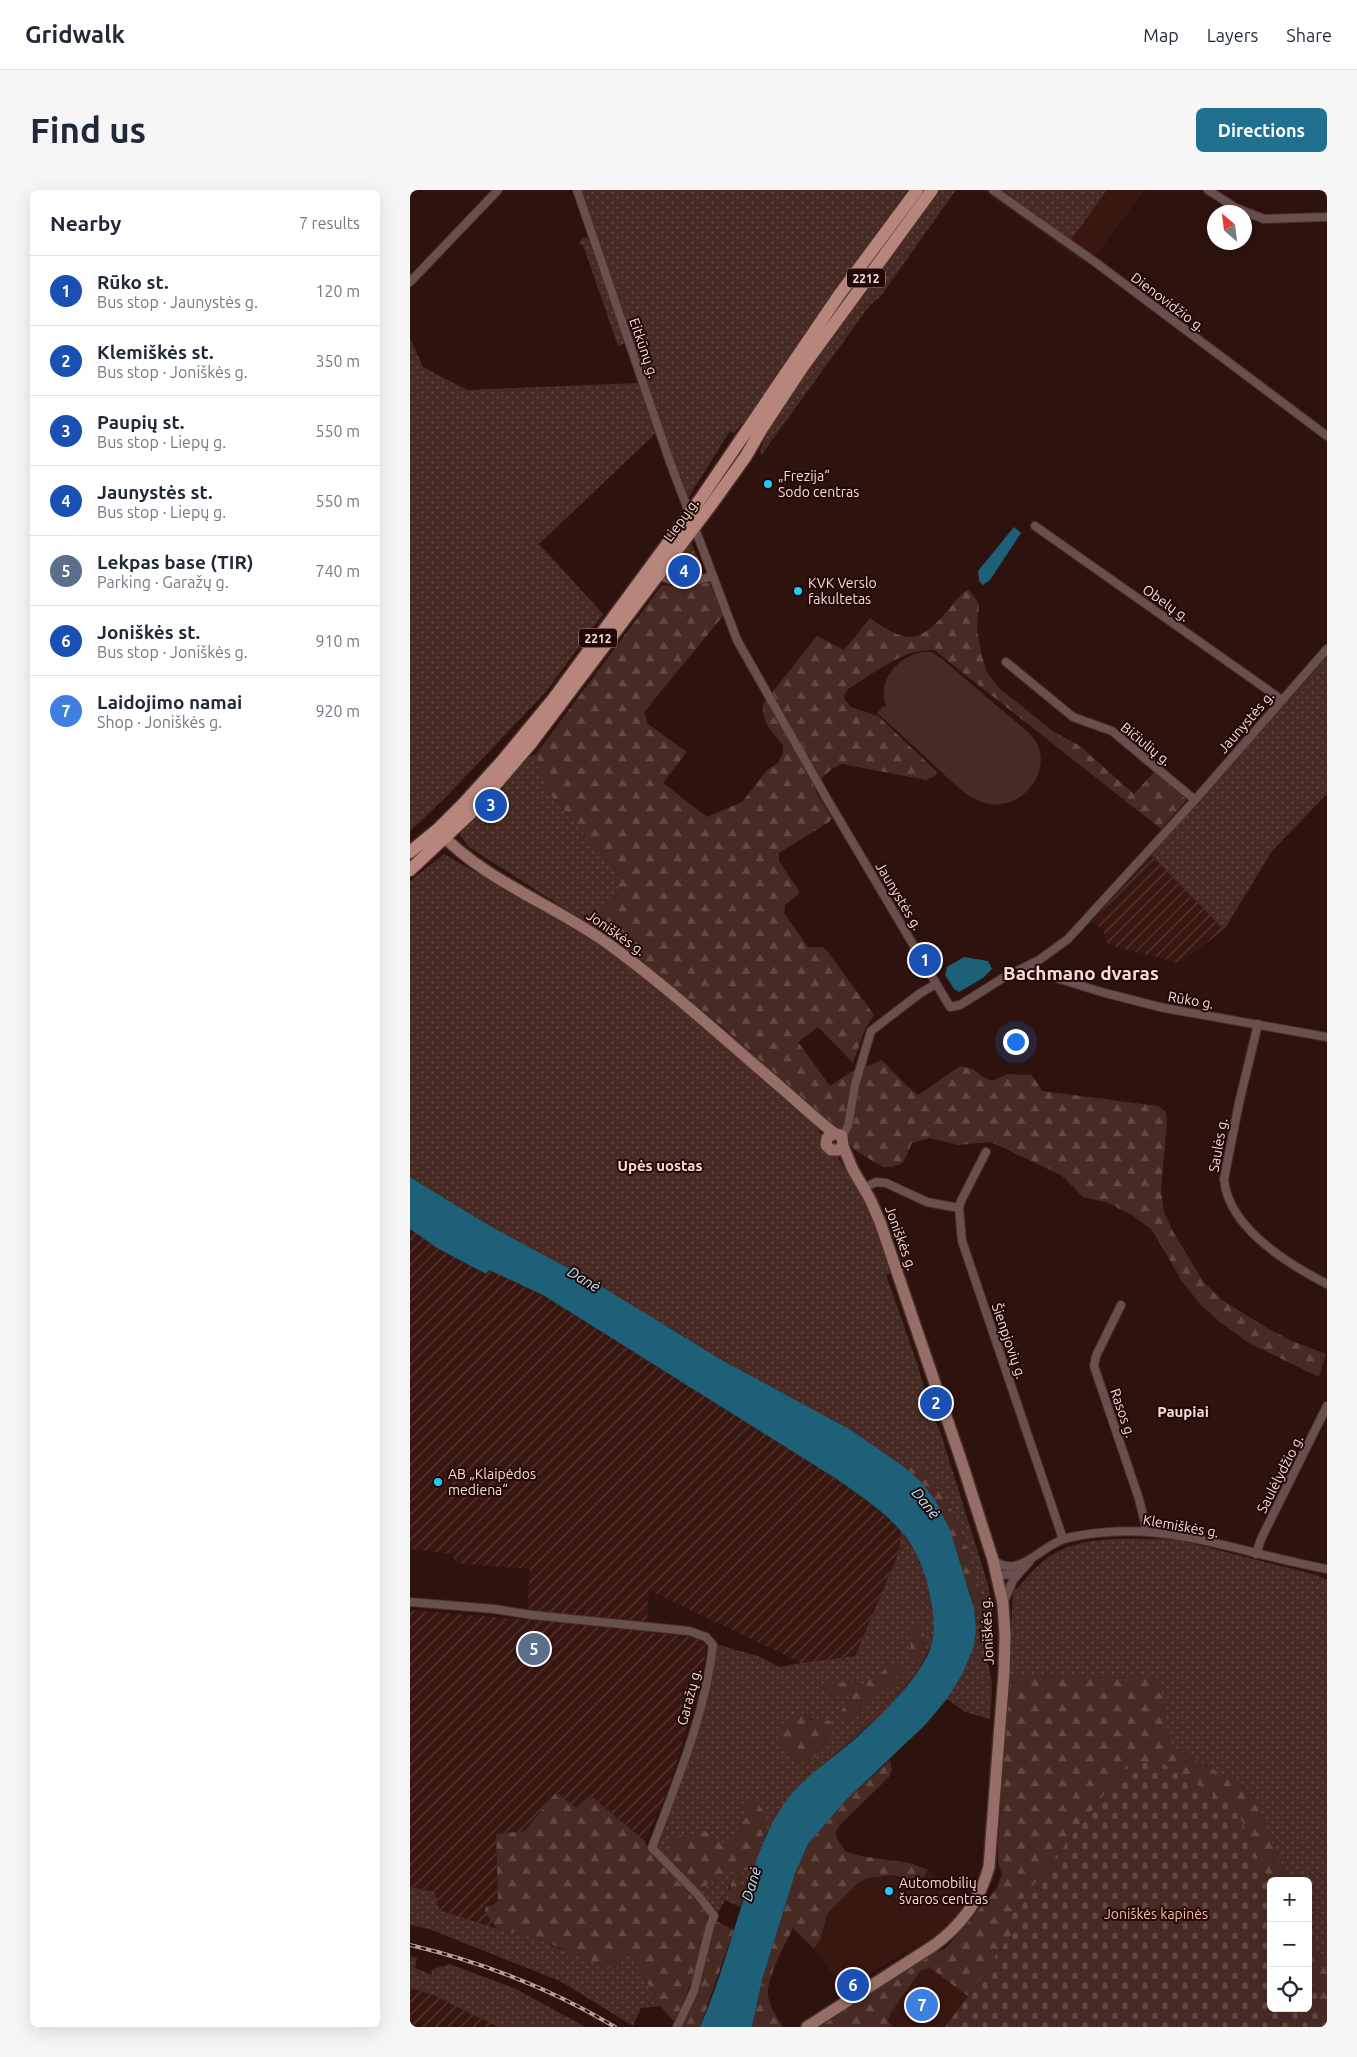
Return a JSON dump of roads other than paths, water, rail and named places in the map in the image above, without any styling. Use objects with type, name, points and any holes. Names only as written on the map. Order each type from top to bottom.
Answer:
[{"type":"main road","name":"Liepų g.","points":[[410,870],[554,698],[689,514],[839,295],[917,190]]},
{"type":"main road","name":"Liepų g.","points":[[410,852],[441,834],[480,803],[517,762],[659,575],[746,456],[761,430],[844,309],[932,190]]},
{"type":"main road","name":"Joniškės g.","points":[[441,834],[482,868],[588,930],[627,958],[688,1007],[812,1116],[836,1141],[864,1188],[880,1222],[934,1378],[993,1560],[1003,1604],[1005,1635],[1004,1673],[990,1858],[986,1879],[972,1907],[947,1936],[807,2027]]},
{"type":"street","points":[[410,282],[498,190]]},
{"type":"street","name":"Eitkūnų g.","points":[[577,190],[689,514]]},
{"type":"street","name":"Dienovidžio g.","points":[[992,190],[1095,262],[1327,436]]},
{"type":"street","points":[[1208,190],[1236,208],[1264,219],[1327,217]]},
{"type":"street","name":"Jaunystės g.","points":[[689,514],[737,640],[827,799],[950,1007],[955,1007],[1003,978],[1024,968],[1068,940],[1195,800],[1327,649]]},
{"type":"street","name":"Obelų g.","points":[[1035,526],[1282,700]]},
{"type":"street","points":[[659,575],[670,581],[702,580],[712,576]]},
{"type":"street","name":"Bičiulių g.","points":[[1006,662],[1074,717],[1112,731],[1195,800]]},
{"type":"street","name":"Rūko g.","points":[[1024,968],[1105,993],[1164,1008],[1327,1037]]},
{"type":"street","points":[[836,1141],[848,1126],[855,1085],[871,1032],[919,994],[936,984]]},
{"type":"street","name":"Saulės g.","points":[[1258,1024],[1237,1112],[1224,1179],[1225,1190],[1239,1217],[1268,1246],[1280,1257],[1327,1284]]},
{"type":"street","name":"Šienpjovių g.","points":[[986,1152],[959,1208],[962,1241],[1063,1540]]},
{"type":"street","points":[[864,1188],[876,1182],[886,1183],[927,1202],[959,1208]]},
{"type":"street","name":"Rasos g.","points":[[1121,1305],[1096,1356],[1094,1366],[1139,1499],[1147,1531]]},
{"type":"street","name":"Saulėlydžio g.","points":[[1256,1554],[1261,1539],[1327,1406]]},
{"type":"street","name":"Klemiškės g.","points":[[997,1575],[1063,1540],[1097,1533],[1147,1531],[1327,1569]]},
{"type":"street","name":"Klemiškės g.","points":[[1003,1604],[1013,1580],[1034,1557]]},
{"type":"street","points":[[993,1560],[1003,1567],[1009,1568]]},
{"type":"street","points":[[997,1575],[1018,1574]]},
{"type":"street","name":"Garažų g.","points":[[410,1602],[494,1609],[532,1615],[689,1631],[706,1637],[713,1645],[703,1698],[686,1757],[652,1848],[698,1895],[714,1916],[694,1991],[677,2027]]},
{"type":"water","points":[[1014,527],[1021,533],[990,580],[983,585],[979,581],[978,571]]},
{"type":"water","points":[[964,957],[988,961],[992,969],[983,978],[959,992],[954,989],[945,975],[947,967]]},
{"type":"water","name":"Danė","points":[[410,1177],[490,1226],[596,1283],[720,1359],[851,1430],[903,1466],[921,1482],[935,1500],[950,1530],[974,1608],[976,1629],[974,1646],[962,1675],[947,1699],[925,1725],[846,1800],[808,1844],[796,1871],[762,1980],[752,2027],[700,2027],[721,1972],[757,1858],[773,1822],[790,1796],[807,1779],[855,1739],[888,1707],[920,1668],[932,1643],[934,1628],[927,1583],[920,1562],[909,1542],[893,1522],[835,1478],[543,1295],[489,1270],[486,1274],[437,1248],[410,1229]]},
{"type":"railway","points":[[410,1945],[489,1968],[515,1978],[591,2013],[615,2027]]},
{"type":"place","name":"„Frezija“ Sodo centras","points":[[768,484]]},
{"type":"place","name":"Jaunystės st.","points":[[684,571]]},
{"type":"place","name":"KVK Verslo fakultetas","points":[[798,591]]},
{"type":"place","name":"Paupių st.","points":[[491,805]]},
{"type":"place","name":"Rūko st.","points":[[925,960]]},
{"type":"place","name":"Klemiškės st.","points":[[936,1403]]},
{"type":"place","name":"AB „Klaipėdos mediena“","points":[[438,1482]]},
{"type":"place","name":"Lekpas base (TIR)","points":[[534,1649]]},
{"type":"place","name":"Automobilių švaros centras","points":[[889,1891]]},
{"type":"place","name":"Joniškės st.","points":[[853,1985]]},
{"type":"place","name":"Laidojimo namai","points":[[922,2005]]},
{"type":"district","name":"Bachmano dvaras","points":[[1081,973]]},
{"type":"district","name":"Upės uostas","points":[[660,1165]]},
{"type":"district","name":"Paupiai","points":[[1183,1411]]},
{"type":"park label","name":"Joniškės kapinės","points":[[1156,1914]]}]
